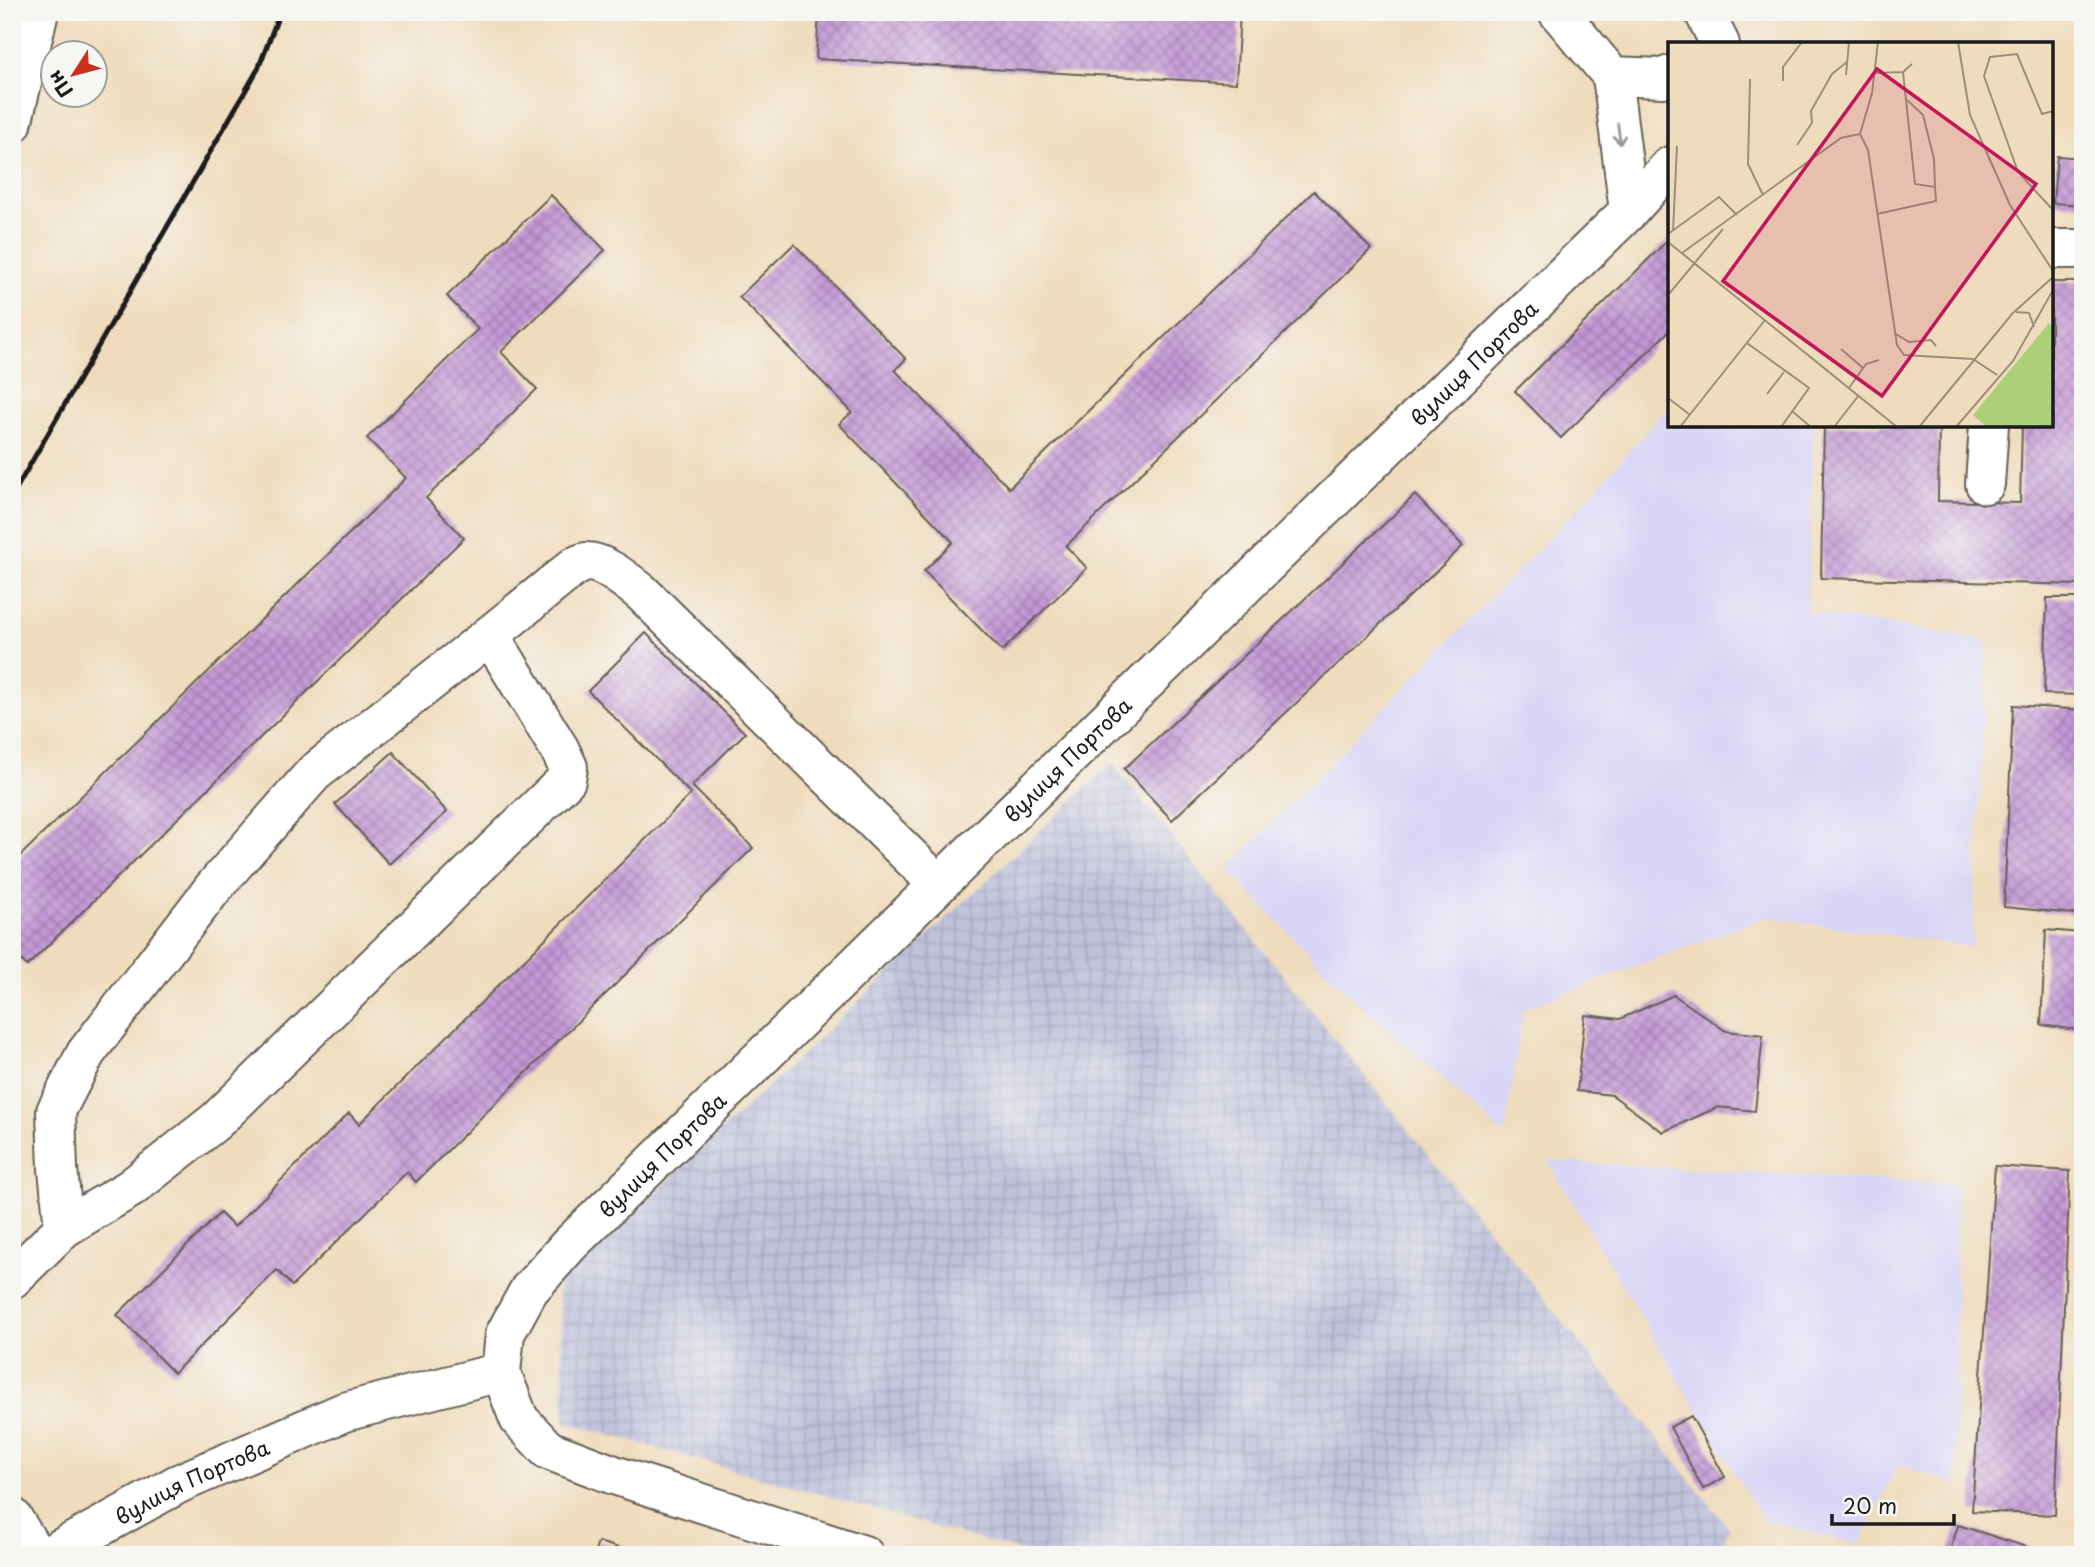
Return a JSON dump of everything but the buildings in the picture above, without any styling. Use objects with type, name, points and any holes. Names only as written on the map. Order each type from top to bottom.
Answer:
[{"type":"street","points":[[12,124],[39,12]]},
{"type":"street","points":[[1558,12],[1612,76],[1629,211]]},
{"type":"street","points":[[1704,12],[1719,42]]},
{"type":"street","points":[[1612,76],[1663,78],[1668,76]]},
{"type":"street","name":"вулиця Портова","points":[[864,1555],[614,1475],[548,1450],[519,1419],[501,1371],[505,1334],[529,1290],[569,1245],[1629,211],[1668,168]]},
{"type":"street","points":[[2053,249],[2083,249]]},
{"type":"street","points":[[1985,484],[1989,427]]},
{"type":"street","points":[[64,1228],[57,1157],[56,1111],[86,1053],[214,887],[314,773],[575,566],[587,562],[616,573],[641,592],[938,884]]},
{"type":"street","points":[[12,1279],[64,1228],[131,1188],[216,1121],[566,780],[568,767],[560,751],[490,635]]},
{"type":"street","name":"вулиця Портова","points":[[49,1555],[178,1484],[344,1412],[501,1371]]},
{"type":"street","points":[[12,1517],[36,1555]]},
{"type":"shaded area","points":[[1668,407],[1668,427],[1814,427],[1807,612],[1987,641],[1972,947],[1766,917],[1523,1009],[1505,1136],[1328,974],[1228,869],[1588,498]]},
{"type":"shaded area","points":[[1112,763],[1729,1528],[1719,1555],[1035,1555],[565,1422],[558,1284]]},
{"type":"shaded area","points":[[1548,1161],[1956,1184],[1956,1485],[1898,1464],[1859,1545],[1763,1520]]},
{"type":"railway","points":[[12,496],[258,69],[280,12]]}]
